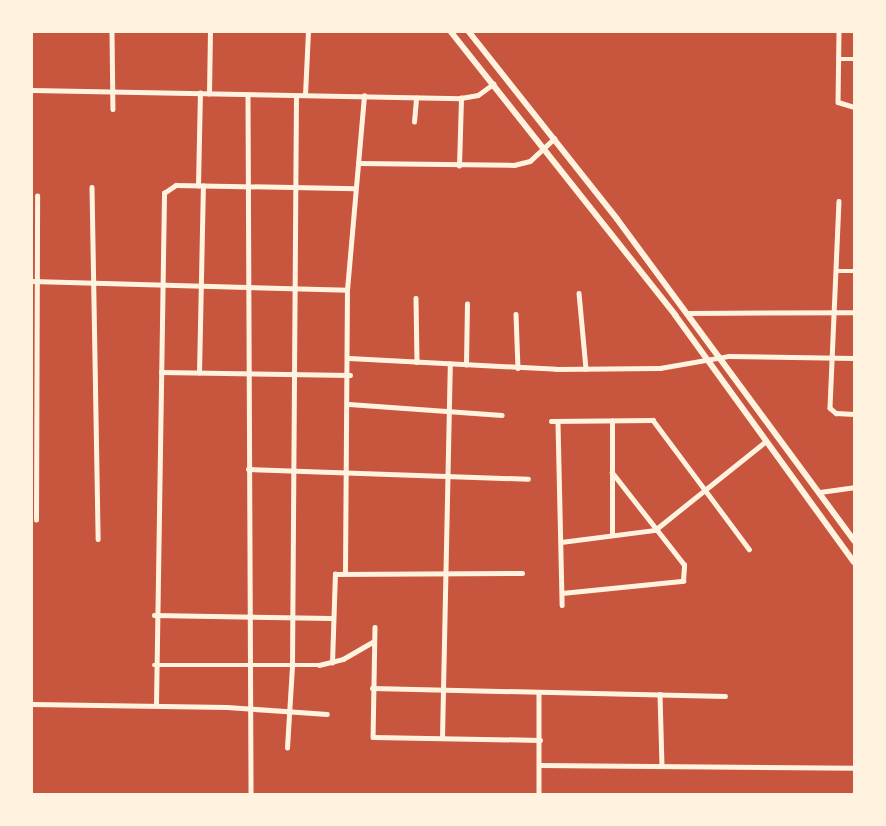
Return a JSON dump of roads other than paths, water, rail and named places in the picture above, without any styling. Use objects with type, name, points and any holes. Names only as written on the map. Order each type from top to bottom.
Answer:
[{"type":"main road","points":[[451,32],[545,148],[710,361],[855,562]]},
{"type":"main road","points":[[468,32],[555,138],[722,358],[855,541]]},
{"type":"street","points":[[112,32],[113,109]]},
{"type":"street","points":[[209,94],[211,32]]},
{"type":"street","points":[[305,95],[308,32]]},
{"type":"street","points":[[839,32],[838,102],[855,107]]},
{"type":"street","points":[[838,59],[855,59]]},
{"type":"street","points":[[32,90],[461,98],[478,95],[494,84]]},
{"type":"street","points":[[199,373],[200,93]]},
{"type":"street","points":[[248,95],[246,287],[247,616],[252,710],[250,794]]},
{"type":"street","points":[[345,573],[350,376],[347,290],[364,96]]},
{"type":"street","points":[[287,748],[292,666],[291,288],[296,97]]},
{"type":"street","points":[[414,122],[416,98]]},
{"type":"street","points":[[459,166],[461,98]]},
{"type":"street","points":[[358,163],[514,166],[530,161],[555,138]]},
{"type":"street","points":[[156,705],[154,615],[164,193],[172,186],[355,188]]},
{"type":"street","points":[[92,187],[98,540]]},
{"type":"street","points":[[36,520],[37,196]]},
{"type":"street","points":[[839,201],[831,410],[855,414]]},
{"type":"street","points":[[837,271],[855,271]]},
{"type":"street","points":[[32,281],[347,290]]},
{"type":"street","points":[[579,293],[586,369]]},
{"type":"street","points":[[416,298],[417,362]]},
{"type":"street","points":[[466,365],[467,304]]},
{"type":"street","points":[[688,313],[855,312]]},
{"type":"street","points":[[516,314],[518,368]]},
{"type":"street","points":[[349,358],[518,368],[586,369],[722,358],[855,358]]},
{"type":"street","points":[[442,738],[450,364]]},
{"type":"street","points":[[161,372],[350,376]]},
{"type":"street","points":[[349,404],[502,415]]},
{"type":"street","points":[[551,421],[653,420],[749,549]]},
{"type":"street","points":[[612,421],[612,535]]},
{"type":"street","points":[[558,423],[562,605]]},
{"type":"street","points":[[561,542],[655,530],[766,441]]},
{"type":"street","points":[[248,469],[447,473],[528,479]]},
{"type":"street","points":[[562,593],[683,581],[684,565],[612,473]]},
{"type":"street","points":[[820,492],[855,487]]},
{"type":"street","points":[[332,663],[332,578],[345,573],[445,576],[522,573]]},
{"type":"street","points":[[154,615],[331,618]]},
{"type":"street","points":[[375,627],[373,737],[540,740]]},
{"type":"street","points":[[154,665],[292,666],[332,663],[373,642]]},
{"type":"street","points":[[372,688],[725,696]]},
{"type":"street","points":[[539,692],[539,794]]},
{"type":"street","points":[[660,694],[662,765]]},
{"type":"street","points":[[32,704],[156,705],[327,714]]},
{"type":"street","points":[[540,765],[855,768]]}]
